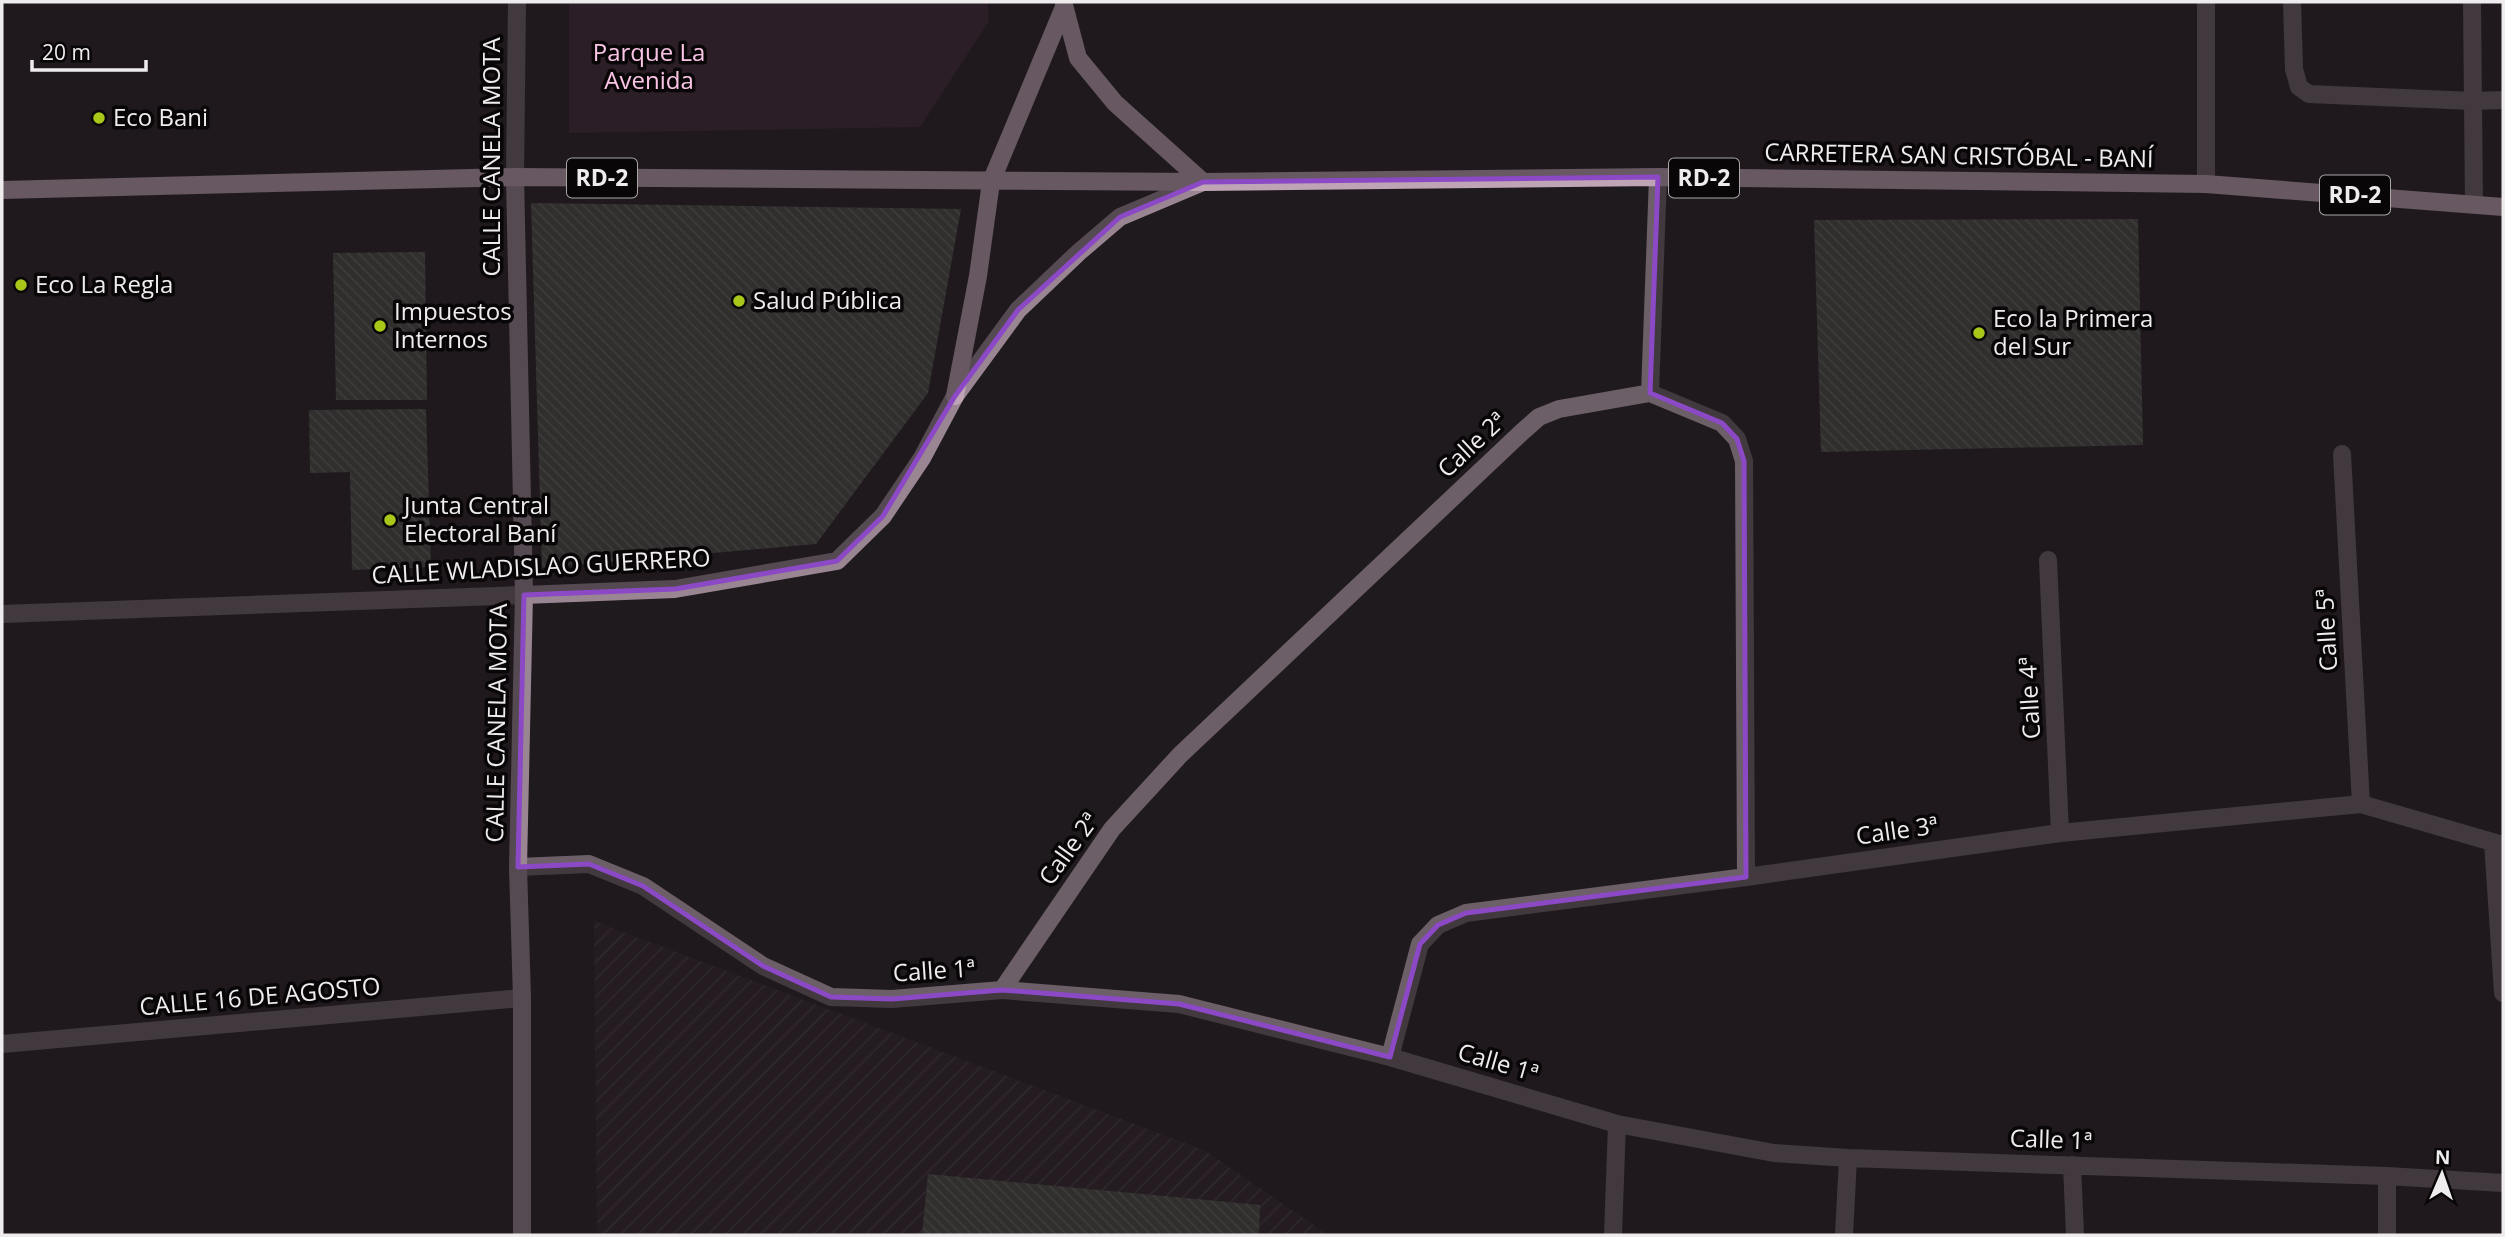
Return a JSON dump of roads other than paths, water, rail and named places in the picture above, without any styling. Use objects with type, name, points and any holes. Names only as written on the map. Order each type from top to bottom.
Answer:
[{"type":"main road","points":[[955,396],[978,276],[990,182],[1064,5]]},
{"type":"main road","points":[[1064,5],[1078,58],[1115,103],[1203,182]]},
{"type":"main road","name":"RD-2","points":[[2,190],[515,177],[1203,182]]},
{"type":"main road","name":"CALLE CANELA MOTA","points":[[515,177],[524,595],[518,867],[522,998],[522,1235]]},
{"type":"main road","name":"CARRETERA SAN CRISTÓBAL - BANÍ","points":[[1203,182],[1658,177],[2206,184],[2503,207]]},
{"type":"main road","name":"CALLE WLADISLAO GUERRERO","points":[[524,595],[675,589],[837,561],[883,516],[922,458],[955,396],[1018,310],[1120,217],[1203,182]]},
{"type":"street","name":"CALLE CANELA MOTA","points":[[515,177],[517,2]]},
{"type":"street","points":[[2206,2],[2206,184]]},
{"type":"street","points":[[2292,2],[2294,69],[2299,86],[2309,94],[2473,102],[2503,100]]},
{"type":"street","points":[[2472,2],[2474,204]]},
{"type":"street","points":[[1658,177],[1650,393],[1722,423],[1737,439],[1744,461],[1746,877]]},
{"type":"street","name":"Calle 2ª","points":[[1002,990],[1112,829],[1180,755],[1538,417],[1559,409],[1650,393]]},
{"type":"street","name":"Calle 5ª","points":[[2342,454],[2361,804]]},
{"type":"street","name":"Calle 4ª","points":[[2048,560],[2060,833]]},
{"type":"street","name":"CALLE WLADISLAO GUERRERO","points":[[2,614],[524,595]]},
{"type":"street","name":"Calle 3ª","points":[[1390,1057],[1420,944],[1438,925],[1466,913],[2060,833],[2361,804],[2498,843]]},
{"type":"street","points":[[2498,843],[2503,993]]},
{"type":"street","name":"Calle 1ª","points":[[518,867],[589,864],[643,886],[764,965],[831,997],[892,999],[1002,990],[1179,1004],[1390,1057],[1617,1124],[1774,1153],[1848,1158],[2387,1176],[2503,1183]]},
{"type":"street","name":"CALLE 16 DE AGOSTO","points":[[2,1044],[522,998]]},
{"type":"street","points":[[1613,1235],[1617,1124]]},
{"type":"street","points":[[1844,1235],[1848,1158]]},
{"type":"street","points":[[2072,1165],[2075,1235]]},
{"type":"street","points":[[2387,1176],[2387,1235]]},
{"type":"place","name":"Eco Bani","points":[[99,118]]},
{"type":"place","name":"Eco La Regla","points":[[21,285]]},
{"type":"place","name":"Salud Pública","points":[[739,301]]},
{"type":"place","name":"Impuestos Internos","points":[[380,326]]},
{"type":"place","name":"Eco la Primera del Sur","points":[[1979,333]]},
{"type":"place","name":"Junta Central Electoral Baní","points":[[390,520]]},
{"type":"park label","name":"Parque La Avenida","points":[[649,67]]}]
